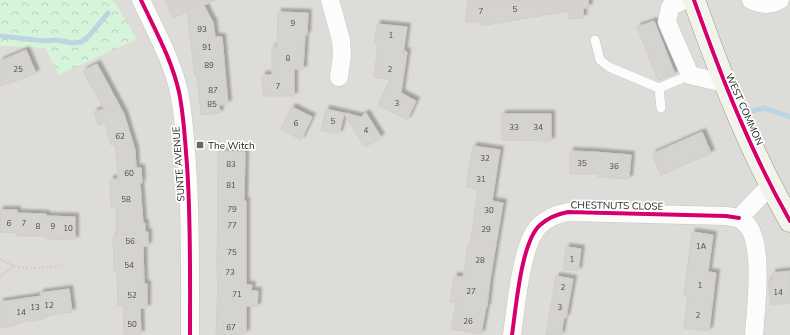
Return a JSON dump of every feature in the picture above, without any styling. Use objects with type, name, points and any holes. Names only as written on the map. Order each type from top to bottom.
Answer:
[{"type":"main road","name":"WEST COMMON","points":[[694,0],[724,82],[770,186],[790,221]]},
{"type":"street","name":"SUNTE AVENUE","points":[[141,0],[170,62],[179,92],[184,129],[191,258],[190,335]]},
{"type":"street","points":[[330,0],[341,40],[342,56],[339,77]]},
{"type":"street","points":[[684,0],[670,7],[667,22],[690,75],[724,82]]},
{"type":"street","points":[[751,0],[764,4],[775,3],[780,0]]},
{"type":"street","points":[[754,335],[757,271],[756,243],[750,228],[739,218],[770,186]]},
{"type":"street","name":"CHESTNUTS CLOSE","points":[[512,335],[524,257],[530,239],[539,225],[554,215],[568,212],[726,216],[739,218]]},
{"type":"lane","points":[[595,40],[600,60],[609,67],[660,88],[690,75]]},
{"type":"lane","points":[[660,88],[661,108]]},
{"type":"path","points":[[0,259],[14,266],[29,269],[63,265]]},
{"type":"path","points":[[0,277],[14,266]]},
{"type":"shaded area","points":[[0,0],[790,0],[790,335],[0,335]]},
{"type":"green space","points":[[0,0],[112,0],[116,4],[137,39],[59,75],[45,48],[0,46]]},
{"type":"building","points":[[165,0],[216,0],[204,5],[213,21],[215,37],[222,37],[228,104],[219,105],[220,113],[201,115],[197,76],[195,76],[187,12],[173,18]]},
{"type":"building","points":[[468,0],[588,0],[589,7],[583,9],[583,18],[569,19],[569,11],[480,26],[480,22],[465,22]]},
{"type":"building","points":[[278,12],[308,13],[303,70],[294,69],[294,96],[263,96],[262,75],[272,75],[272,47],[277,47]]},
{"type":"building","points":[[654,21],[675,74],[658,80],[637,27]]},
{"type":"building","points":[[377,24],[407,27],[403,54],[405,51],[407,52],[401,93],[416,101],[407,120],[378,105],[390,80],[374,77],[378,44],[374,43]]},
{"type":"building","points":[[26,50],[36,73],[0,86],[0,61]]},
{"type":"building","points":[[97,64],[124,114],[135,150],[136,168],[141,168],[142,183],[140,183],[143,223],[145,223],[145,232],[148,232],[148,246],[143,246],[144,284],[147,284],[147,308],[140,308],[141,334],[124,334],[123,305],[118,306],[117,272],[114,272],[113,236],[117,235],[116,206],[111,207],[110,191],[110,179],[118,179],[115,144],[111,145],[105,123],[98,125],[94,112],[104,109],[83,71]]},
{"type":"building","points":[[292,107],[312,117],[301,140],[281,129]]},
{"type":"building","points":[[326,109],[361,117],[366,113],[381,137],[365,147],[344,114],[339,134],[321,130]]},
{"type":"building","points":[[502,114],[551,114],[551,141],[502,140]]},
{"type":"building","points":[[702,132],[711,153],[661,175],[652,154]]},
{"type":"building","points":[[473,146],[500,150],[492,201],[503,203],[487,307],[481,334],[451,329],[456,303],[450,302],[454,276],[463,277],[468,245],[470,246],[478,189],[466,187]]},
{"type":"building","points":[[218,151],[245,152],[244,201],[246,201],[246,285],[252,285],[251,291],[258,291],[257,307],[246,306],[246,333],[243,333],[243,335],[216,335],[218,277]]},
{"type":"building","points":[[570,151],[631,155],[629,179],[598,177],[598,174],[570,174]]},
{"type":"building","points":[[0,210],[17,210],[17,213],[46,214],[46,216],[75,217],[75,240],[46,239],[45,236],[17,236],[17,233],[0,232]]},
{"type":"building","points":[[692,232],[713,235],[708,272],[716,273],[709,331],[684,328],[688,297],[684,296]]},
{"type":"building","points":[[566,247],[581,249],[578,271],[563,269]]},
{"type":"building","points":[[790,271],[790,303],[771,305],[768,281],[773,280],[772,273]]},
{"type":"building","points":[[556,276],[573,279],[566,318],[564,317],[561,335],[546,335]]},
{"type":"building","points":[[69,289],[72,312],[43,316],[44,319],[15,323],[15,326],[0,328],[0,302],[41,296],[40,293]]},
{"type":"waterway","points":[[0,36],[45,41],[56,40],[72,43],[81,42],[89,36],[108,13]]},
{"type":"waterway","points":[[753,111],[764,108],[790,117]]},
{"type":"cycle path","points":[[141,0],[163,45],[172,68],[179,92],[182,110],[189,208],[190,335]]},
{"type":"cycle path","points":[[694,0],[737,113],[775,195],[790,221]]},
{"type":"cycle path","points":[[512,335],[520,276],[528,246],[540,225],[550,218],[568,212],[726,216],[739,218]]},
{"type":"place","name":"The Witch","points":[[200,145]]}]
